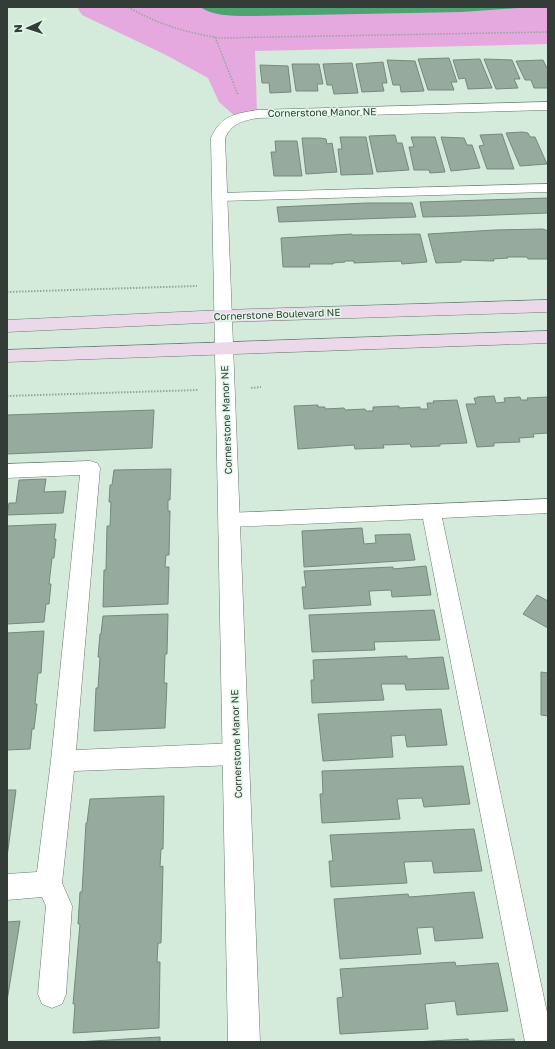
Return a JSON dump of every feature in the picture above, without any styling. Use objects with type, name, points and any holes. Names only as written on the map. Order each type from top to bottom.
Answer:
[{"type":"street","name":"Cornerstone Manor NE","points":[[244,1042],[225,389],[221,197],[218,138],[226,124],[237,118],[268,113],[548,106]]},
{"type":"street","name":"Cornerstone Boulevard NE","points":[[7,326],[224,316],[548,306]]},
{"type":"street","points":[[7,356],[548,337]]},
{"type":"lane","points":[[221,197],[548,188]]},
{"type":"lane","points":[[7,471],[90,468],[63,761],[49,884],[59,906],[52,994]]},
{"type":"lane","points":[[229,520],[548,506]]},
{"type":"lane","points":[[431,511],[539,1042]]},
{"type":"lane","points":[[63,761],[236,754]]},
{"type":"lane","points":[[7,887],[49,884]]},
{"type":"path","points":[[128,7],[153,21],[198,36],[258,38],[548,32]]},
{"type":"path","points":[[215,37],[246,116]]},
{"type":"path","points":[[7,292],[223,285]]},
{"type":"path","points":[[7,396],[261,388]]},
{"type":"shaded area","points":[[77,7],[548,7],[548,44],[255,51],[257,114],[237,118],[219,102],[208,78],[166,55],[82,15]]},
{"type":"shaded area","points":[[200,7],[533,7],[462,12],[234,16],[212,13]]},
{"type":"building","points":[[449,58],[457,82],[451,82],[454,90],[428,90],[418,59]]},
{"type":"building","points":[[480,59],[492,88],[468,89],[465,78],[459,79],[453,60]]},
{"type":"building","points":[[484,59],[512,60],[520,79],[514,79],[518,88],[496,89]]},
{"type":"building","points":[[387,60],[415,61],[424,91],[401,92],[400,85],[393,85]]},
{"type":"building","points":[[543,60],[548,70],[548,88],[534,88],[531,80],[525,80],[516,61]]},
{"type":"building","points":[[383,62],[387,83],[382,83],[384,91],[362,92],[356,64]]},
{"type":"building","points":[[352,63],[358,93],[334,94],[332,85],[327,85],[323,64]]},
{"type":"building","points":[[292,64],[319,64],[323,84],[317,84],[318,91],[296,91]]},
{"type":"building","points":[[260,65],[288,66],[291,92],[270,93],[269,83],[262,83]]},
{"type":"building","points":[[506,133],[528,133],[530,137],[535,137],[547,164],[520,166]]},
{"type":"building","points":[[502,134],[514,169],[487,169],[479,146],[484,145],[480,135]]},
{"type":"building","points":[[395,135],[397,143],[402,143],[409,170],[377,172],[369,136]]},
{"type":"building","points":[[340,137],[366,137],[373,174],[341,175],[338,149],[342,149]]},
{"type":"building","points":[[411,137],[435,137],[445,172],[430,173],[429,170],[414,170],[409,147],[414,147]]},
{"type":"building","points":[[441,137],[464,138],[467,145],[472,145],[480,168],[451,171]]},
{"type":"building","points":[[302,138],[326,139],[327,144],[332,143],[337,172],[306,174]]},
{"type":"building","points":[[275,141],[297,141],[302,176],[274,176],[271,152],[276,152]]},
{"type":"building","points":[[548,198],[548,213],[470,216],[423,217],[420,202]]},
{"type":"building","points":[[367,203],[412,203],[416,217],[279,222],[277,207]]},
{"type":"building","points":[[543,229],[548,231],[548,259],[507,257],[508,258],[493,259],[494,261],[461,260],[461,262],[436,263],[428,234],[495,230]]},
{"type":"building","points":[[352,234],[420,234],[427,262],[402,264],[401,261],[354,263],[354,261],[345,261],[333,264],[309,264],[310,267],[283,267],[281,238]]},
{"type":"building","points":[[494,396],[496,403],[505,402],[504,398],[520,397],[521,400],[528,400],[527,398],[548,397],[548,433],[533,434],[534,437],[519,438],[520,442],[494,443],[494,446],[477,447],[466,404],[476,404],[474,398],[477,397]]},
{"type":"building","points":[[457,400],[467,443],[411,447],[410,444],[383,445],[384,448],[355,449],[354,445],[298,449],[294,406],[318,405],[318,407],[325,407],[325,409],[365,409],[366,411],[373,411],[373,407],[399,406],[399,408],[420,407],[420,409],[428,409],[427,403],[434,403],[433,401]]},
{"type":"building","points":[[154,410],[152,448],[7,454],[7,415]]},
{"type":"building","points":[[171,469],[170,500],[168,500],[168,511],[170,511],[169,555],[166,555],[165,567],[169,567],[168,604],[103,607],[107,526],[110,526],[110,485],[112,485],[114,470]]},
{"type":"building","points":[[46,479],[44,492],[66,491],[63,513],[7,515],[9,503],[16,503],[19,480]]},
{"type":"building","points":[[56,524],[54,558],[52,558],[49,584],[51,584],[49,604],[46,604],[44,622],[7,624],[7,526]]},
{"type":"building","points":[[362,528],[364,544],[376,543],[375,535],[410,534],[415,560],[304,567],[302,531]]},
{"type":"building","points":[[426,566],[431,595],[392,597],[391,590],[369,591],[371,605],[304,609],[302,587],[306,587],[304,571],[393,567],[393,569]]},
{"type":"building","points":[[537,595],[548,601],[548,628],[523,614]]},
{"type":"building","points":[[434,610],[440,640],[374,642],[375,650],[312,652],[309,615]]},
{"type":"building","points":[[168,614],[167,654],[165,654],[164,683],[167,683],[165,728],[94,731],[96,688],[98,688],[100,657],[98,657],[103,616]]},
{"type":"building","points":[[44,631],[41,673],[38,673],[35,704],[37,704],[30,749],[7,750],[7,633]]},
{"type":"building","points":[[407,656],[407,659],[443,657],[449,689],[406,690],[405,684],[381,684],[384,700],[312,703],[311,680],[314,680],[313,660]]},
{"type":"building","points":[[541,672],[548,673],[548,716],[541,715]]},
{"type":"building","points":[[441,709],[447,745],[407,747],[405,735],[391,736],[393,757],[323,761],[318,714]]},
{"type":"building","points":[[463,766],[470,804],[424,807],[422,798],[397,799],[400,819],[322,823],[320,794],[323,794],[322,771]]},
{"type":"building","points":[[7,790],[16,790],[7,857]]},
{"type":"building","points":[[164,796],[163,849],[161,849],[160,867],[163,866],[161,943],[158,943],[157,962],[160,962],[159,1028],[73,1033],[75,1004],[73,1004],[80,924],[78,924],[80,892],[82,892],[86,823],[90,799]]},
{"type":"building","points":[[474,829],[482,871],[434,873],[432,861],[404,862],[407,883],[331,887],[329,861],[333,861],[330,835]]},
{"type":"building","points":[[474,892],[483,938],[435,941],[433,927],[417,928],[421,954],[340,959],[334,899],[408,894],[409,897]]},
{"type":"building","points":[[20,921],[7,1001],[7,922]]},
{"type":"building","points":[[455,962],[456,966],[498,963],[508,1011],[457,1015],[455,1001],[425,1004],[428,1029],[340,1034],[337,998],[343,997],[340,969]]},
{"type":"building","points":[[160,1037],[160,1042],[76,1042]]},
{"type":"building","points":[[468,1039],[469,1041],[514,1039],[515,1042],[413,1042]]}]
